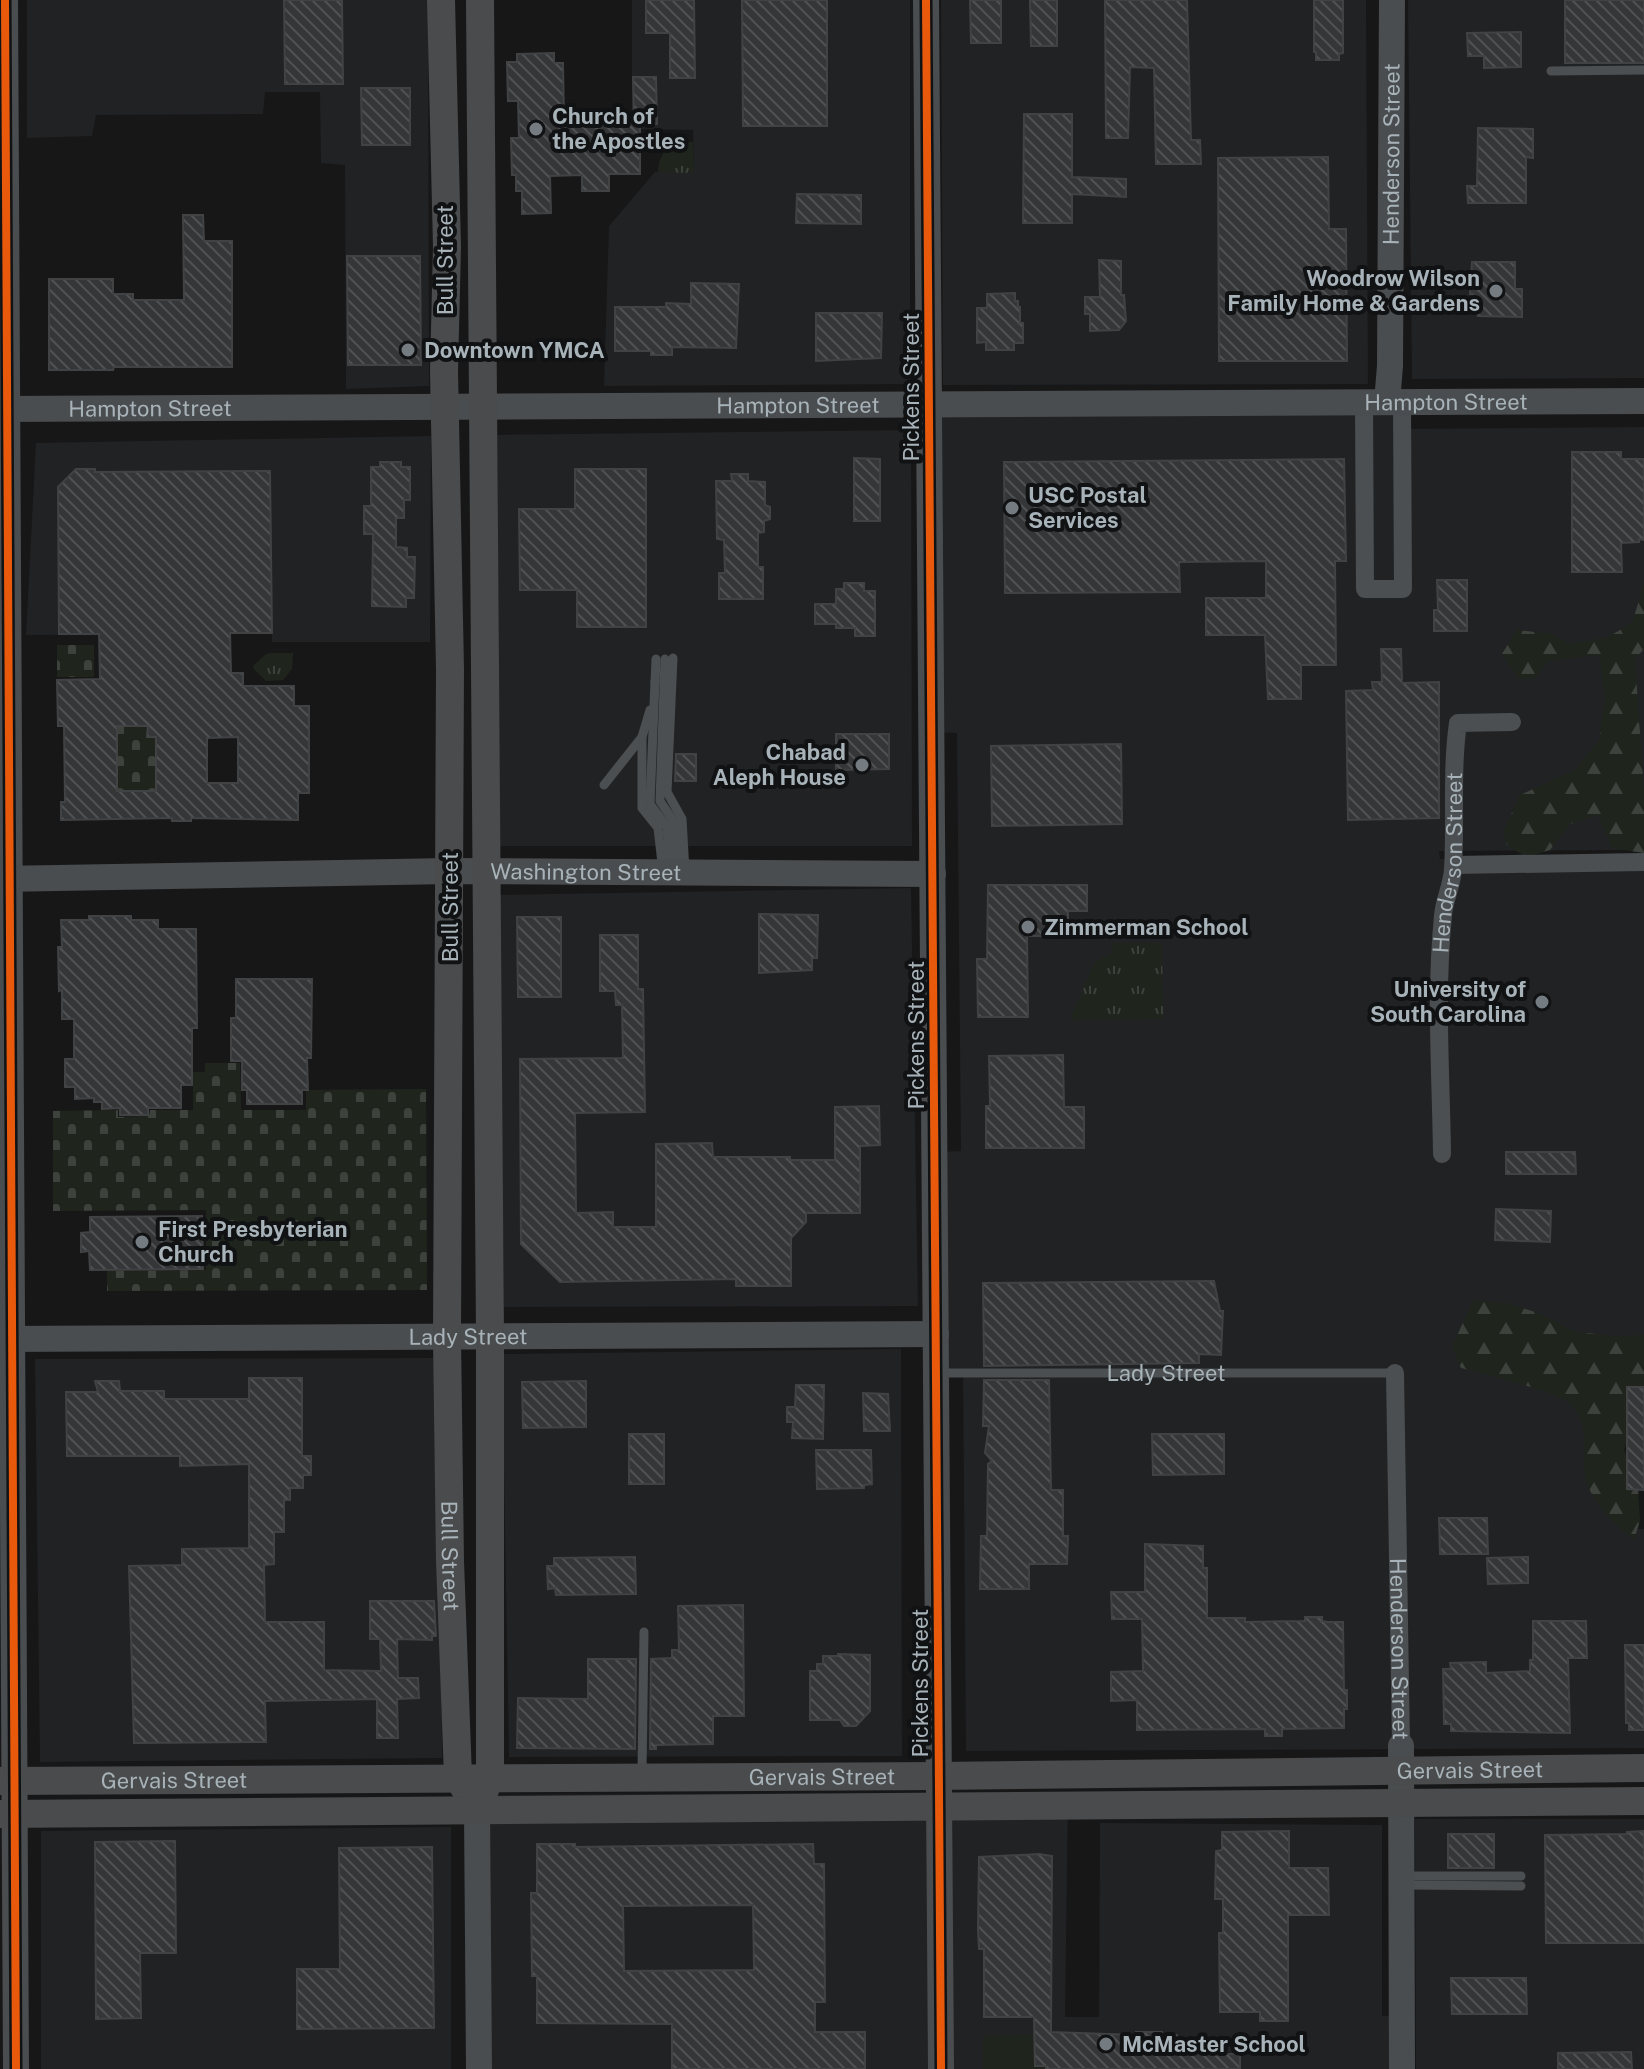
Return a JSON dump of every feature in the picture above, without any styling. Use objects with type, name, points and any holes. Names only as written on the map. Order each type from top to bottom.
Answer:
[{"type":"main road","name":"Bull Street","points":[[441,0],[447,247],[445,407],[450,669],[447,1337],[450,1561],[458,1777],[477,1810]]},
{"type":"main road","name":"Bull Street","points":[[477,1810],[490,1777],[490,1336],[480,0]]},
{"type":"main road","name":"Gervais Street","points":[[7,1781],[938,1776],[1401,1758],[1644,1768]]},
{"type":"main road","name":"Gervais Street","points":[[8,1814],[1644,1801]]},
{"type":"street","points":[[5,0],[7,1781],[16,2069]]},
{"type":"street","name":"Pickens Street","points":[[926,0],[941,2069]]},
{"type":"street","name":"Henderson Street","points":[[1384,402],[1403,589],[1365,589],[1384,402],[1390,351],[1392,0]]},
{"type":"street","name":"Hampton Street","points":[[4,409],[1644,401]]},
{"type":"street","name":"Henderson Street","points":[[1442,1154],[1441,948],[1443,913],[1452,885],[1454,865],[1453,778],[1458,723],[1512,722]]},
{"type":"street","points":[[1454,865],[1644,862]]},
{"type":"street","name":"Washington Street","points":[[5,878],[450,871],[933,874]]},
{"type":"street","name":"Lady Street","points":[[6,1339],[936,1334]]},
{"type":"street","name":"Henderson Street","points":[[1395,1373],[1402,2069]]},
{"type":"street","name":"Bull Street","points":[[477,1810],[479,2069]]},
{"type":"lane","points":[[1551,71],[1644,70]]},
{"type":"lane","points":[[665,659],[660,801],[674,822],[674,872],[658,828],[642,808],[642,737],[655,681],[665,659]]},
{"type":"lane","points":[[655,681],[650,804],[667,827],[674,872]]},
{"type":"lane","points":[[604,785],[642,737]]},
{"type":"lane","name":"Lady Street","points":[[936,1373],[1395,1373]]},
{"type":"lane","points":[[641,1777],[644,1632]]},
{"type":"lane","points":[[1401,1881],[1521,1881]]},
{"type":"shaded area","points":[[27,0],[428,0],[429,386],[346,389],[345,165],[321,163],[320,92],[265,92],[263,114],[96,115],[92,136],[27,138]]},
{"type":"shaded area","points":[[632,0],[910,0],[910,384],[604,386],[609,226],[655,172],[694,172],[693,130],[632,129]]},
{"type":"shaded area","points":[[941,0],[1366,0],[1368,384],[943,385]]},
{"type":"shaded area","points":[[1408,0],[1644,0],[1644,378],[1412,379]]},
{"type":"shaded area","points":[[926,405],[1397,406],[1397,429],[1644,427],[1644,850],[1439,851],[1440,859],[1644,856],[1644,1362],[1621,1362],[1622,1529],[1644,1529],[1644,1748],[966,1751],[963,1371],[944,1371],[940,1152],[961,1151],[957,733],[926,732]]},
{"type":"shaded area","points":[[911,430],[912,846],[500,846],[497,435]]},
{"type":"shaded area","points":[[431,436],[430,642],[272,642],[272,634],[26,635],[36,443]]},
{"type":"shaded area","points":[[911,888],[918,1306],[504,1307],[499,895]]},
{"type":"shaded area","points":[[901,1349],[902,1756],[509,1757],[502,1354]]},
{"type":"shaded area","points":[[438,1358],[442,1758],[40,1762],[35,1359]]},
{"type":"shaded area","points":[[1068,1792],[1065,2017],[1099,2017],[1100,1823],[1382,1825],[1382,2016],[1397,2016],[1398,2069],[475,2069],[474,1795]]},
{"type":"shaded area","points":[[1415,1819],[1644,1819],[1644,2069],[1416,2069]]},
{"type":"shaded area","points":[[451,1827],[451,2069],[41,2069],[41,1831]]},
{"type":"green space","points":[[693,142],[694,173],[658,172],[661,158],[668,149]]},
{"type":"green space","points":[[1644,584],[1644,649],[1635,659],[1644,793],[1644,853],[1612,848],[1598,815],[1570,824],[1550,850],[1527,857],[1507,845],[1503,832],[1520,795],[1575,770],[1599,741],[1605,699],[1599,655],[1547,661],[1534,679],[1519,679],[1502,654],[1517,630],[1552,634],[1571,644],[1608,637],[1632,623]]},
{"type":"green space","points":[[57,645],[94,645],[94,677],[57,677]]},
{"type":"green space","points":[[270,653],[293,653],[292,669],[283,680],[266,681],[254,669],[253,666]]},
{"type":"green space","points":[[117,726],[148,726],[148,737],[156,737],[156,791],[117,791]]},
{"type":"green space","points":[[1112,943],[1162,943],[1163,1019],[1070,1020],[1095,962],[1112,953]]},
{"type":"green space","points":[[205,1063],[240,1063],[241,1110],[306,1110],[306,1090],[426,1089],[427,1290],[107,1291],[107,1271],[206,1270],[206,1210],[53,1211],[53,1111],[118,1110],[118,1117],[149,1116],[150,1110],[193,1110],[193,1072],[205,1072]]},
{"type":"green space","points":[[1473,1300],[1507,1303],[1541,1314],[1575,1332],[1644,1335],[1644,1393],[1631,1422],[1624,1450],[1638,1487],[1640,1521],[1634,1540],[1605,1512],[1588,1487],[1584,1467],[1584,1431],[1572,1405],[1537,1389],[1461,1368],[1452,1347]]},
{"type":"green space","points":[[1034,2035],[1035,2066],[1046,2066],[1046,2069],[983,2069],[983,2036]]},
{"type":"building","points":[[284,0],[342,0],[343,84],[285,84]]},
{"type":"building","points":[[646,0],[694,0],[695,78],[670,78],[670,33],[646,33]]},
{"type":"building","points":[[742,0],[827,0],[827,126],[743,126]]},
{"type":"building","points":[[970,0],[1001,0],[1001,43],[971,43]]},
{"type":"building","points":[[1030,0],[1057,0],[1057,46],[1031,46]]},
{"type":"building","points":[[1105,0],[1187,0],[1191,140],[1200,140],[1201,164],[1156,164],[1154,68],[1130,67],[1128,138],[1106,138]]},
{"type":"building","points":[[1314,0],[1343,0],[1343,53],[1339,54],[1339,60],[1316,60]]},
{"type":"building","points":[[1565,0],[1644,0],[1644,63],[1565,63]]},
{"type":"building","points":[[1521,32],[1521,67],[1484,68],[1484,56],[1468,56],[1467,33]]},
{"type":"building","name":"Church of the Apostles","points":[[554,53],[554,63],[563,63],[564,121],[634,120],[633,77],[656,77],[657,124],[640,124],[640,174],[609,174],[609,191],[582,191],[582,175],[550,176],[551,213],[522,214],[522,191],[516,191],[516,175],[512,175],[511,138],[519,138],[518,101],[508,101],[507,62],[517,62],[517,54]]},
{"type":"building","points":[[361,88],[410,88],[410,145],[362,145]]},
{"type":"building","points":[[1024,114],[1072,114],[1072,177],[1126,179],[1126,197],[1072,194],[1072,223],[1023,223]]},
{"type":"building","points":[[1478,128],[1533,129],[1533,158],[1526,157],[1526,203],[1468,203],[1467,186],[1477,186]]},
{"type":"building","points":[[1328,157],[1329,229],[1346,229],[1347,361],[1219,361],[1218,158]]},
{"type":"building","points":[[797,194],[861,195],[861,224],[796,223]]},
{"type":"building","points":[[183,215],[203,215],[204,241],[232,241],[232,367],[49,370],[49,279],[113,279],[113,294],[133,294],[133,300],[184,300]]},
{"type":"building","points":[[347,256],[420,256],[421,365],[348,365]]},
{"type":"building","points":[[1099,260],[1121,261],[1121,295],[1124,295],[1126,321],[1119,330],[1090,331],[1090,314],[1085,314],[1085,297],[1100,297]]},
{"type":"building","name":"Woodrow Wilson Family Home & Gardens","points":[[1472,262],[1515,262],[1515,289],[1522,289],[1522,317],[1478,316],[1473,306],[1473,294],[1470,294]]},
{"type":"building","points":[[691,283],[739,284],[736,348],[672,347],[672,355],[651,355],[651,351],[615,351],[615,307],[691,304]]},
{"type":"building","points":[[1015,293],[1015,301],[1020,307],[1020,323],[1023,323],[1023,343],[1014,343],[1014,350],[986,350],[986,342],[977,343],[977,308],[987,308],[987,294]]},
{"type":"building","points":[[816,313],[882,313],[881,358],[816,361]]},
{"type":"building","points":[[1572,452],[1621,452],[1621,459],[1644,459],[1644,540],[1621,543],[1622,572],[1572,572]]},
{"type":"building","points":[[854,458],[880,459],[880,521],[854,521]]},
{"type":"building","points":[[1344,459],[1346,561],[1335,561],[1336,665],[1301,665],[1301,699],[1268,699],[1265,635],[1206,635],[1206,598],[1266,598],[1266,561],[1179,562],[1180,592],[1005,593],[1004,462]]},
{"type":"building","points":[[380,462],[401,462],[401,467],[410,467],[410,500],[404,500],[404,518],[396,518],[396,547],[407,548],[407,557],[415,557],[414,598],[406,598],[406,607],[372,606],[373,534],[364,534],[364,506],[371,506],[371,467],[380,467]]},
{"type":"building","points":[[76,469],[95,469],[95,472],[270,471],[272,633],[230,633],[231,673],[243,673],[243,686],[294,686],[294,706],[309,706],[309,793],[298,793],[298,820],[61,820],[61,802],[65,802],[64,726],[58,726],[57,680],[100,679],[99,634],[59,634],[58,487]],"holes":[[[117,726],[148,726],[147,737],[156,737],[156,791],[117,791]],[[238,737],[238,783],[207,783],[207,738]]]},
{"type":"building","points":[[575,469],[646,469],[646,627],[577,627],[577,590],[520,590],[519,509],[575,509]]},
{"type":"building","points":[[731,474],[748,474],[748,481],[765,482],[765,505],[770,507],[770,519],[764,521],[764,532],[758,533],[758,567],[763,567],[763,599],[719,599],[719,573],[725,573],[724,540],[717,539],[716,481],[732,481]]},
{"type":"building","points":[[1437,580],[1467,580],[1467,631],[1434,631],[1434,610],[1438,610]]},
{"type":"building","points":[[844,583],[864,583],[864,591],[875,591],[875,636],[855,636],[855,628],[836,628],[836,624],[815,624],[815,604],[836,604],[836,589],[844,589]]},
{"type":"building","points":[[1381,649],[1401,649],[1402,683],[1439,682],[1439,818],[1348,820],[1346,691],[1373,690],[1372,682],[1382,682]]},
{"type":"building","points":[[836,734],[889,734],[889,769],[836,770]]},
{"type":"building","points":[[1121,744],[1122,824],[992,826],[991,746]]},
{"type":"building","points":[[676,754],[696,754],[696,781],[675,781]]},
{"type":"building","points":[[988,885],[1087,885],[1087,911],[1068,911],[1068,936],[1027,936],[1028,1017],[978,1017],[977,959],[987,959]]},
{"type":"building","points":[[759,914],[818,915],[817,958],[812,958],[812,970],[759,973]]},
{"type":"building","points":[[89,916],[131,916],[131,920],[158,920],[158,929],[196,929],[197,1028],[192,1028],[192,1085],[181,1085],[181,1108],[148,1108],[148,1115],[120,1115],[120,1108],[102,1109],[102,1102],[94,1102],[94,1098],[75,1099],[75,1087],[65,1087],[65,1059],[74,1059],[74,1019],[62,1019],[58,947],[62,947],[61,920],[89,920]]},
{"type":"building","points":[[517,917],[561,917],[561,997],[518,997]]},
{"type":"building","points":[[600,935],[638,935],[638,989],[643,989],[645,1112],[575,1113],[576,1213],[613,1212],[613,1227],[656,1227],[656,1144],[712,1143],[713,1157],[835,1160],[835,1107],[879,1106],[880,1145],[860,1146],[860,1213],[806,1213],[806,1222],[791,1238],[791,1286],[736,1286],[736,1279],[560,1282],[521,1244],[520,1059],[623,1058],[622,1005],[616,1005],[615,991],[600,991]]},
{"type":"building","points":[[236,979],[312,979],[311,1058],[307,1058],[308,1090],[302,1090],[302,1104],[247,1104],[247,1090],[242,1090],[242,1061],[231,1061],[231,1018],[236,1018]]},
{"type":"building","points":[[1063,1055],[1064,1107],[1084,1107],[1084,1148],[986,1148],[986,1106],[990,1106],[989,1056]]},
{"type":"building","points":[[1506,1152],[1575,1152],[1576,1174],[1506,1174]]},
{"type":"building","points":[[1496,1209],[1551,1211],[1550,1242],[1495,1240]]},
{"type":"building","name":"First Presbyterian Church","points":[[202,1216],[203,1269],[90,1270],[89,1251],[81,1252],[81,1233],[90,1232],[90,1217]]},
{"type":"building","points":[[1214,1281],[1220,1311],[1223,1311],[1221,1355],[1199,1354],[1199,1363],[984,1366],[983,1283]]},
{"type":"building","points":[[249,1378],[302,1378],[302,1456],[311,1456],[311,1475],[303,1475],[303,1488],[290,1488],[290,1500],[284,1500],[284,1532],[274,1532],[274,1564],[264,1565],[265,1622],[324,1622],[324,1670],[381,1671],[380,1639],[370,1639],[370,1601],[434,1601],[436,1636],[432,1636],[432,1640],[397,1639],[398,1678],[418,1678],[419,1698],[397,1699],[398,1738],[377,1738],[377,1699],[265,1701],[266,1742],[134,1743],[129,1566],[182,1565],[182,1549],[249,1548],[249,1464],[180,1466],[180,1456],[67,1456],[66,1392],[98,1392],[95,1381],[119,1381],[120,1391],[164,1391],[164,1399],[249,1399]]},
{"type":"building","points":[[984,1380],[1049,1380],[1051,1490],[1063,1490],[1063,1536],[1068,1536],[1067,1564],[1029,1564],[1029,1589],[980,1589],[981,1536],[987,1536],[988,1464],[992,1461],[985,1453],[989,1426],[983,1426]]},
{"type":"building","points":[[586,1381],[586,1427],[523,1428],[522,1382]]},
{"type":"building","points":[[796,1385],[824,1385],[823,1439],[792,1438],[793,1422],[787,1422],[787,1407],[795,1407]]},
{"type":"building","points":[[1627,1387],[1644,1387],[1644,1490],[1627,1489]]},
{"type":"building","points":[[863,1393],[888,1394],[890,1431],[864,1431]]},
{"type":"building","points":[[629,1434],[664,1434],[664,1484],[629,1484]]},
{"type":"building","points":[[1152,1434],[1224,1434],[1224,1474],[1153,1475]]},
{"type":"building","points":[[816,1450],[871,1450],[872,1484],[864,1485],[864,1488],[817,1489]]},
{"type":"building","points":[[1439,1518],[1487,1518],[1488,1554],[1440,1554]]},
{"type":"building","points":[[1145,1544],[1203,1546],[1203,1568],[1207,1568],[1207,1618],[1245,1618],[1245,1622],[1305,1621],[1305,1617],[1322,1617],[1322,1621],[1343,1622],[1344,1690],[1347,1690],[1344,1728],[1282,1729],[1282,1736],[1265,1736],[1265,1729],[1137,1730],[1137,1700],[1111,1701],[1111,1672],[1143,1671],[1142,1619],[1112,1619],[1111,1592],[1145,1592]]},
{"type":"building","points":[[635,1557],[636,1594],[556,1595],[555,1588],[548,1589],[547,1566],[554,1566],[554,1558]]},
{"type":"building","points":[[1528,1557],[1528,1583],[1488,1584],[1487,1558]]},
{"type":"building","points":[[743,1605],[744,1716],[713,1716],[713,1744],[656,1745],[656,1749],[650,1749],[651,1659],[672,1658],[672,1650],[679,1650],[678,1606]]},
{"type":"building","points":[[1533,1621],[1586,1621],[1587,1658],[1568,1658],[1570,1733],[1451,1731],[1451,1724],[1444,1724],[1443,1669],[1451,1669],[1450,1663],[1486,1662],[1486,1673],[1530,1671]]},
{"type":"building","points":[[1625,1645],[1644,1645],[1644,1730],[1629,1730],[1629,1723],[1626,1723]]},
{"type":"building","points":[[870,1655],[870,1711],[856,1726],[844,1726],[840,1720],[810,1720],[810,1671],[817,1671],[817,1664],[823,1664],[823,1656]]},
{"type":"building","points":[[588,1659],[636,1659],[635,1749],[517,1748],[518,1698],[588,1699]]},
{"type":"building","points":[[1289,1831],[1289,1868],[1328,1868],[1329,1915],[1288,1915],[1288,2021],[1260,2021],[1260,2012],[1220,2012],[1219,1933],[1223,1933],[1223,1899],[1215,1899],[1216,1851],[1222,1850],[1222,1832]]},
{"type":"building","points":[[1644,1831],[1644,1943],[1546,1943],[1545,1835]]},
{"type":"building","points":[[1448,1834],[1494,1834],[1494,1868],[1448,1868]]},
{"type":"building","points":[[175,1841],[176,1953],[140,1953],[141,2018],[96,2019],[95,1842]]},
{"type":"building","points":[[537,1844],[575,1844],[575,1847],[813,1844],[814,1864],[824,1864],[825,2002],[815,2002],[815,2032],[865,2032],[865,2069],[672,2069],[672,2024],[537,2023],[537,1976],[532,1976],[531,1893],[537,1893]],"holes":[[[753,1905],[754,1970],[624,1971],[623,1906]]]},
{"type":"building","points":[[432,1847],[434,2028],[297,2029],[297,1969],[340,1969],[339,1848]]},
{"type":"building","points":[[1052,1856],[1051,2032],[1136,2035],[1136,2032],[1162,2032],[1162,2035],[1177,2035],[1177,2054],[1240,2054],[1240,2069],[1046,2069],[1046,2066],[1035,2066],[1034,2017],[984,2017],[984,1949],[979,1949],[978,1929],[979,1857]]},
{"type":"building","points":[[1451,1978],[1526,1978],[1527,2014],[1452,2014]]},
{"type":"building","points":[[1631,2052],[1632,2069],[1558,2069],[1558,2053]]},
{"type":"cycle path","points":[[5,0],[16,2069]]},
{"type":"cycle path","points":[[926,0],[941,2069]]},
{"type":"place","name":"Church of the Apostles","points":[[536,129]]},
{"type":"place","name":"Woodrow Wilson Family Home & Gardens","points":[[1496,291]]},
{"type":"place","name":"Downtown YMCA","points":[[408,350]]},
{"type":"place","name":"USC Postal Services","points":[[1012,508]]},
{"type":"place","name":"Chabad Aleph House","points":[[862,765]]},
{"type":"place","name":"Zimmerman School","points":[[1028,927]]},
{"type":"place","name":"University of South Carolina","points":[[1542,1002]]},
{"type":"place","name":"First Presbyterian Church","points":[[142,1242]]},
{"type":"place","name":"McMaster School","points":[[1106,2044]]}]
